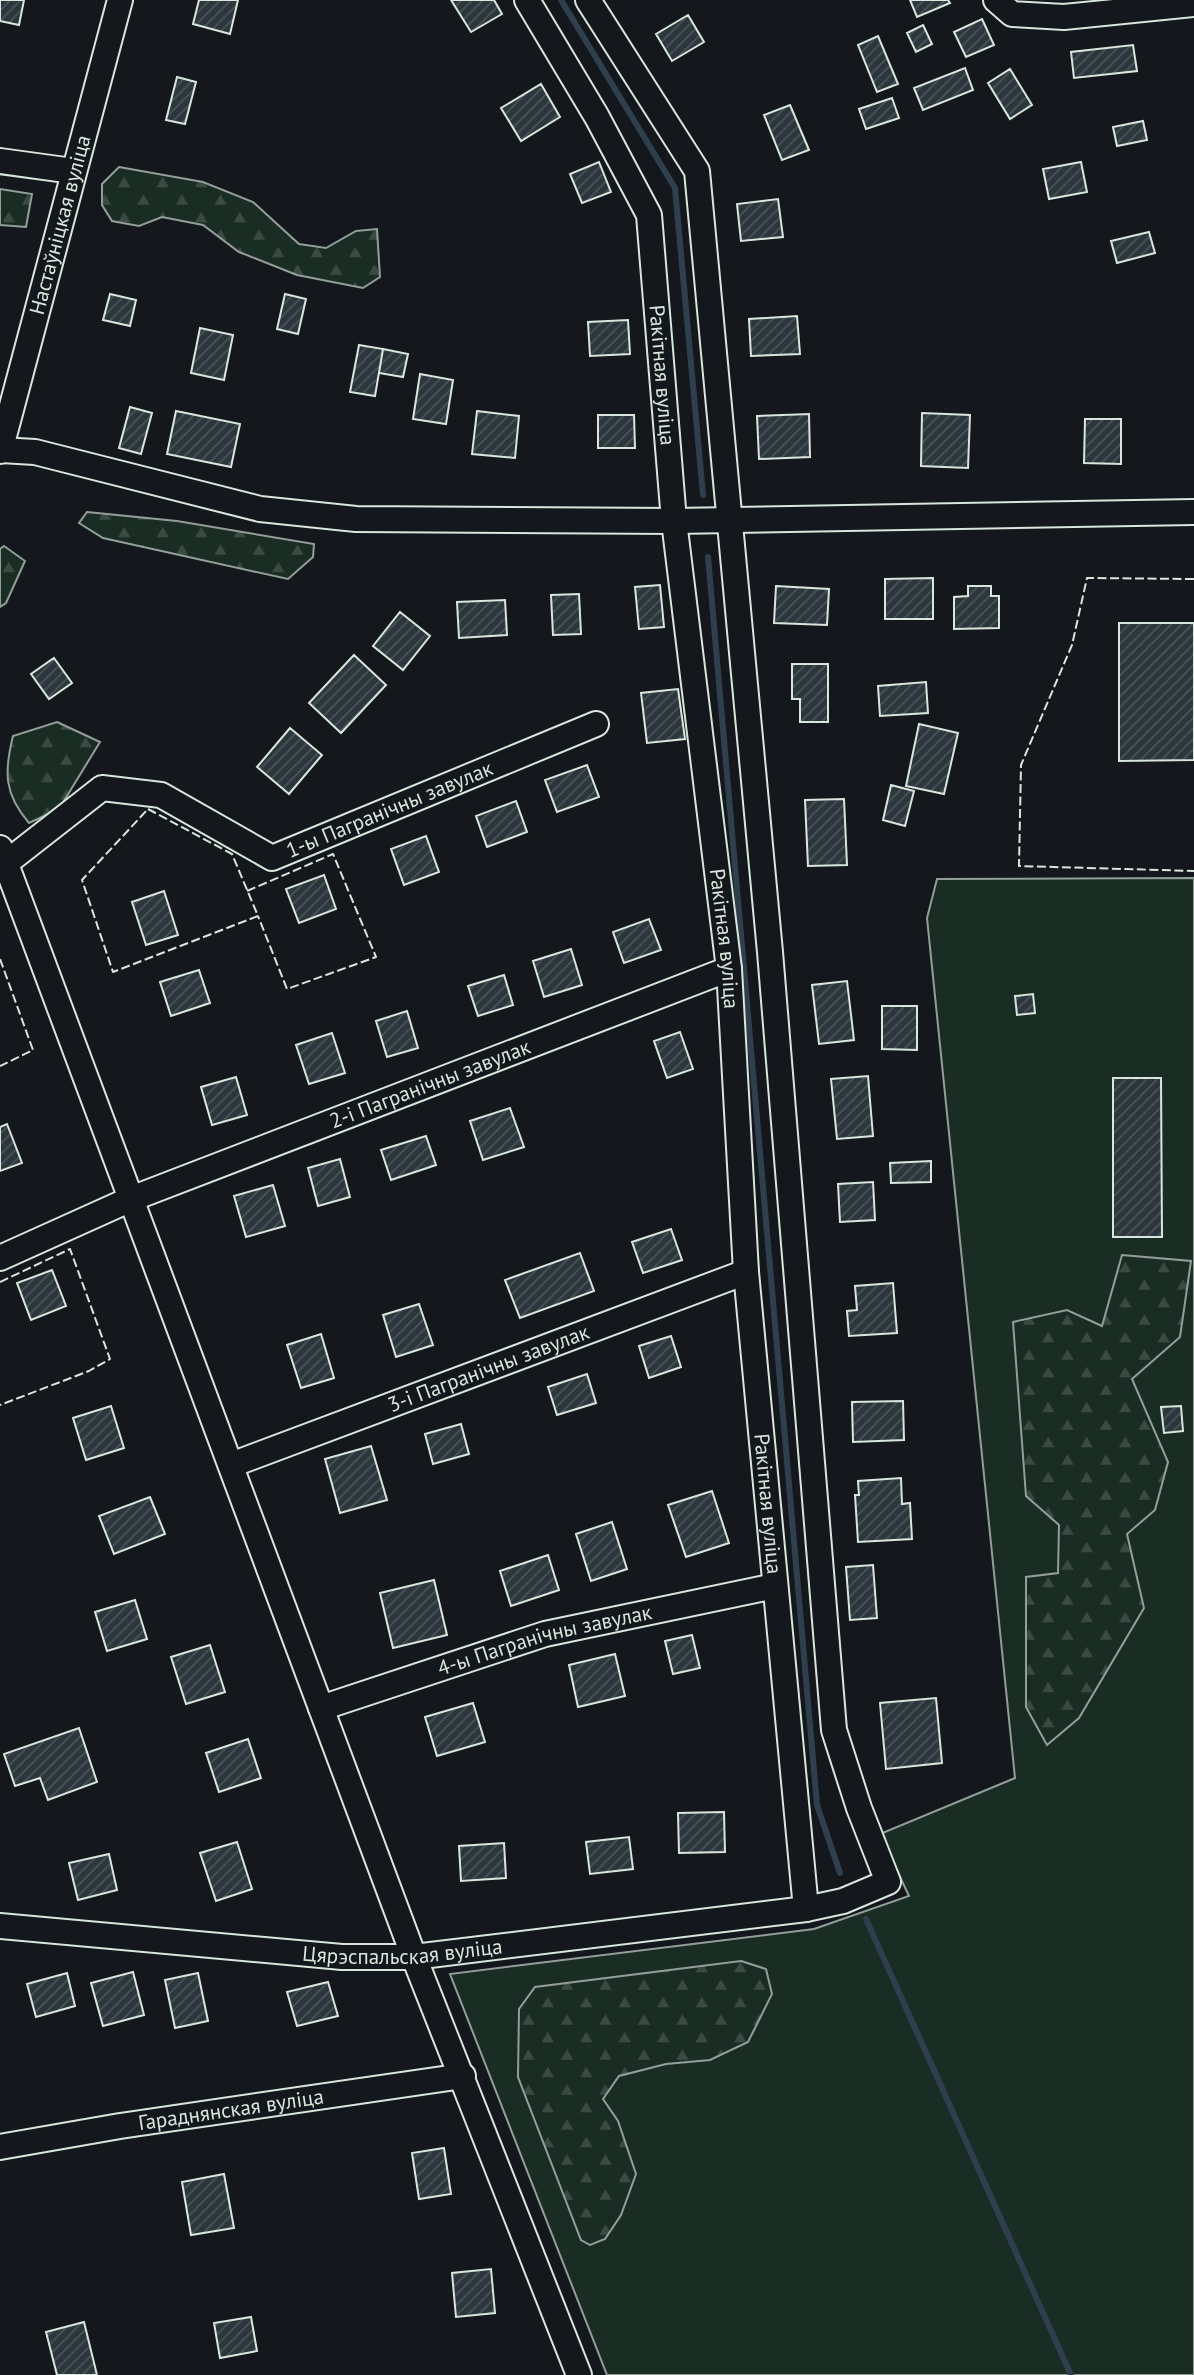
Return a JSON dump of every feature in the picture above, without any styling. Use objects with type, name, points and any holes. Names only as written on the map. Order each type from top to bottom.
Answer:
[{"type":"street","name":"Настаўніцкая вуліца","points":[[0,450],[120,0]]},
{"type":"street","name":"Ракітная вуліца","points":[[527,0],[597,117],[649,215],[674,522],[729,969],[746,1272],[806,1909]]},
{"type":"street","name":"Ракітная вуліца","points":[[588,0],[697,171],[732,520],[807,1369],[834,1730],[859,1808],[888,1882]]},
{"type":"street","points":[[1004,7],[1064,17],[1194,4]]},
{"type":"street","points":[[0,161],[74,171]]},
{"type":"street","points":[[0,450],[35,452],[260,509],[356,520],[674,522],[1194,512]]},
{"type":"street","name":"1-ы Пагранічны завулак","points":[[3,855],[102,788],[161,795],[272,858],[596,723]]},
{"type":"street","points":[[3,855],[414,1957],[579,2375]]},
{"type":"street","name":"2-і Пагранічны завулак","points":[[0,1258],[131,1199],[729,969]]},
{"type":"street","name":"3-і Пагранічны завулак","points":[[231,1465],[746,1272]]},
{"type":"street","name":"4-ы Пагранічны завулак","points":[[321,1708],[545,1634],[775,1586]]},
{"type":"street","name":"Цярэспальская вуліца","points":[[0,1926],[342,1957],[414,1957],[806,1909],[843,1901],[888,1882]]},
{"type":"street","name":"Гараднянская вуліца","points":[[0,2147],[120,2126],[463,2076]]},
{"type":"green space","points":[[119,167],[203,182],[253,202],[299,244],[326,248],[356,231],[377,229],[380,277],[363,288],[297,275],[239,252],[203,225],[162,217],[139,226],[112,221],[102,205],[102,184]]},
{"type":"green space","points":[[0,189],[32,194],[26,227],[0,225]]},
{"type":"green space","points":[[87,512],[177,521],[314,544],[313,557],[288,579],[103,538],[79,523]]},
{"type":"green space","points":[[4,546],[25,561],[6,603],[0,607],[0,549]]},
{"type":"green space","points":[[57,722],[100,742],[59,809],[29,823],[15,802],[8,782],[8,761],[13,736]]},
{"type":"green space","points":[[1194,878],[1194,2375],[607,2375],[450,1974],[814,1929],[909,1896],[880,1834],[1015,1778],[927,918],[937,879]]},
{"type":"green space","points":[[1122,1255],[1191,1261],[1180,1337],[1132,1379],[1168,1462],[1155,1510],[1127,1534],[1144,1608],[1079,1718],[1047,1745],[1026,1707],[1026,1577],[1058,1573],[1059,1525],[1026,1496],[1013,1322],[1067,1310],[1102,1326]]},
{"type":"green space","points":[[741,1961],[766,1969],[772,1994],[748,2042],[710,2060],[666,2064],[619,2076],[603,2099],[618,2121],[636,2174],[621,2215],[605,2239],[590,2245],[581,2240],[518,2077],[519,2009],[535,1987]]},
{"type":"building","points":[[0,0],[24,0],[19,25],[0,21]]},
{"type":"building","points":[[199,0],[238,0],[230,34],[193,24]]},
{"type":"building","points":[[451,0],[494,0],[502,14],[471,32]]},
{"type":"building","points":[[910,0],[948,0],[950,3],[917,17]]},
{"type":"building","points":[[688,15],[704,42],[672,61],[656,34]]},
{"type":"building","points":[[982,19],[994,45],[966,57],[954,32]]},
{"type":"building","points":[[923,25],[932,44],[916,52],[907,33]]},
{"type":"building","points":[[878,36],[898,84],[877,92],[858,45]]},
{"type":"building","points":[[1133,45],[1137,71],[1074,78],[1071,52]]},
{"type":"building","points":[[965,68],[973,90],[923,110],[914,88]]},
{"type":"building","points":[[1010,69],[1032,105],[1010,119],[988,83]]},
{"type":"building","points":[[177,77],[196,82],[185,124],[166,120]]},
{"type":"building","points":[[541,84],[560,117],[521,141],[501,108]]},
{"type":"building","points":[[892,98],[899,118],[866,129],[859,109]]},
{"type":"building","points":[[790,105],[809,150],[782,160],[764,115]]},
{"type":"building","points":[[1143,121],[1147,140],[1117,146],[1113,127]]},
{"type":"building","points":[[599,162],[611,192],[582,203],[570,174]]},
{"type":"building","points":[[1081,162],[1087,192],[1049,199],[1043,169]]},
{"type":"building","points":[[778,199],[783,237],[741,241],[737,204]]},
{"type":"building","points":[[1149,232],[1155,253],[1117,263],[1111,241]]},
{"type":"building","points":[[110,294],[136,300],[130,326],[103,320]]},
{"type":"building","points":[[285,294],[306,299],[298,334],[277,329]]},
{"type":"building","points":[[797,316],[800,354],[751,356],[749,319]]},
{"type":"building","points":[[628,320],[630,354],[590,356],[588,322]]},
{"type":"building","points":[[200,328],[233,335],[224,380],[191,373]]},
{"type":"building","points":[[359,345],[383,349],[375,396],[350,392]]},
{"type":"building","points":[[383,349],[408,354],[403,377],[379,373]]},
{"type":"building","points":[[420,374],[453,380],[446,424],[413,419]]},
{"type":"building","points":[[130,407],[152,413],[141,454],[119,448]]},
{"type":"building","points":[[176,411],[240,424],[231,467],[167,454]]},
{"type":"building","points":[[477,411],[519,416],[515,458],[472,454]]},
{"type":"building","points":[[922,413],[970,415],[968,468],[921,466]]},
{"type":"building","points":[[809,414],[810,457],[759,459],[757,416]]},
{"type":"building","points":[[598,415],[634,415],[635,448],[598,448]]},
{"type":"building","points":[[1085,419],[1121,419],[1121,464],[1084,463]]},
{"type":"building","points":[[933,578],[933,619],[885,619],[885,579]]},
{"type":"building","points":[[660,585],[664,627],[639,629],[635,587]]},
{"type":"building","points":[[776,586],[829,589],[827,625],[774,623]]},
{"type":"building","points":[[968,586],[991,586],[991,596],[999,596],[999,628],[954,629],[954,597],[968,596]]},
{"type":"building","points":[[579,594],[581,634],[553,635],[551,595]]},
{"type":"building","points":[[505,600],[507,635],[459,638],[457,602]]},
{"type":"building","points":[[400,612],[430,636],[403,670],[373,646]]},
{"type":"building","points":[[1119,623],[1194,623],[1194,760],[1119,761]]},
{"type":"building","points":[[354,655],[386,685],[341,733],[309,703]]},
{"type":"building","points":[[54,658],[72,683],[49,699],[31,674]]},
{"type":"building","points":[[792,664],[828,664],[828,722],[800,722],[800,699],[792,699]]},
{"type":"building","points":[[926,682],[928,713],[880,716],[878,686]]},
{"type":"building","points":[[678,689],[685,739],[647,743],[641,693]]},
{"type":"building","points":[[919,724],[958,733],[944,794],[906,786]]},
{"type":"building","points":[[290,728],[322,755],[289,794],[257,767]]},
{"type":"building","points":[[587,765],[599,797],[557,812],[545,780]]},
{"type":"building","points":[[891,785],[914,791],[905,826],[883,820]]},
{"type":"building","points":[[844,799],[847,865],[808,866],[805,800]]},
{"type":"building","points":[[516,801],[527,832],[487,847],[476,816]]},
{"type":"building","points":[[426,836],[439,872],[404,885],[391,849]]},
{"type":"building","points":[[324,875],[336,909],[299,923],[286,889]]},
{"type":"building","points":[[164,891],[178,935],[146,945],[132,902]]},
{"type":"building","points":[[649,919],[661,950],[624,963],[613,932]]},
{"type":"building","points":[[571,949],[582,985],[544,997],[533,961]]},
{"type":"building","points":[[199,970],[210,1003],[171,1016],[160,982]]},
{"type":"building","points":[[504,975],[513,1005],[478,1016],[468,986]]},
{"type":"building","points":[[847,981],[854,1040],[819,1044],[812,985]]},
{"type":"building","points":[[1033,994],[1035,1013],[1017,1015],[1015,996]]},
{"type":"building","points":[[882,1006],[917,1006],[917,1050],[882,1049]]},
{"type":"building","points":[[407,1011],[418,1048],[387,1057],[376,1021]]},
{"type":"building","points":[[680,1032],[693,1069],[667,1078],[654,1041]]},
{"type":"building","points":[[332,1033],[345,1073],[309,1084],[296,1045]]},
{"type":"building","points":[[868,1076],[873,1136],[837,1139],[831,1079]]},
{"type":"building","points":[[236,1077],[247,1115],[212,1125],[201,1087]]},
{"type":"building","points":[[1113,1078],[1161,1078],[1162,1237],[1113,1237]]},
{"type":"building","points":[[510,1108],[524,1147],[483,1160],[470,1121]]},
{"type":"building","points":[[7,1124],[22,1163],[0,1171],[0,1127]]},
{"type":"building","points":[[426,1136],[436,1165],[391,1180],[381,1150]]},
{"type":"building","points":[[340,1159],[350,1197],[318,1206],[308,1168]]},
{"type":"building","points":[[931,1161],[931,1182],[891,1183],[890,1163]]},
{"type":"building","points":[[873,1182],[875,1220],[840,1222],[838,1184]]},
{"type":"building","points":[[273,1185],[285,1226],[246,1237],[234,1196]]},
{"type":"building","points":[[671,1229],[682,1260],[643,1273],[632,1242]]},
{"type":"building","points":[[580,1253],[594,1291],[520,1318],[505,1280]]},
{"type":"building","points":[[52,1270],[66,1306],[31,1320],[17,1283]]},
{"type":"building","points":[[893,1283],[897,1333],[849,1336],[847,1311],[857,1310],[855,1286]]},
{"type":"building","points":[[419,1304],[433,1345],[396,1357],[383,1315]]},
{"type":"building","points":[[321,1334],[334,1378],[301,1388],[287,1345]]},
{"type":"building","points":[[671,1336],[681,1367],[649,1378],[639,1346]]},
{"type":"building","points":[[587,1374],[596,1403],[557,1415],[548,1387]]},
{"type":"building","points":[[903,1401],[904,1440],[853,1442],[852,1402]]},
{"type":"building","points":[[111,1406],[124,1448],[86,1460],[73,1418]]},
{"type":"building","points":[[1181,1406],[1183,1431],[1164,1433],[1161,1407]]},
{"type":"building","points":[[461,1424],[469,1454],[433,1464],[425,1434]]},
{"type":"building","points":[[371,1446],[387,1500],[340,1513],[325,1459]]},
{"type":"building","points":[[901,1478],[902,1504],[910,1503],[912,1539],[858,1542],[855,1495],[859,1495],[858,1481]]},
{"type":"building","points":[[712,1491],[729,1543],[686,1557],[668,1505]]},
{"type":"building","points":[[150,1497],[165,1534],[114,1554],[99,1516]]},
{"type":"building","points":[[612,1522],[627,1569],[591,1581],[576,1534]]},
{"type":"building","points":[[548,1555],[559,1590],[511,1606],[500,1571]]},
{"type":"building","points":[[873,1565],[877,1618],[850,1620],[846,1567]]},
{"type":"building","points":[[434,1580],[447,1635],[393,1648],[380,1593]]},
{"type":"building","points":[[135,1600],[147,1639],[107,1651],[95,1612]]},
{"type":"building","points":[[692,1635],[700,1668],[673,1674],[665,1641]]},
{"type":"building","points":[[210,1645],[225,1692],[186,1704],[171,1657]]},
{"type":"building","points":[[615,1654],[625,1696],[578,1707],[569,1665]]},
{"type":"building","points":[[936,1698],[942,1763],[886,1769],[880,1703]]},
{"type":"building","points":[[473,1703],[485,1742],[437,1756],[425,1717]]},
{"type":"building","points":[[79,1728],[97,1782],[48,1800],[40,1778],[15,1786],[4,1754]]},
{"type":"building","points":[[248,1739],[261,1778],[219,1792],[206,1753]]},
{"type":"building","points":[[724,1812],[725,1852],[679,1853],[678,1813]]},
{"type":"building","points":[[629,1837],[633,1869],[590,1874],[586,1842]]},
{"type":"building","points":[[237,1842],[252,1889],[216,1901],[200,1853]]},
{"type":"building","points":[[504,1843],[506,1878],[461,1881],[459,1846]]},
{"type":"building","points":[[109,1854],[117,1890],[78,1900],[69,1863]]},
{"type":"building","points":[[133,1972],[144,2015],[103,2026],[91,1983]]},
{"type":"building","points":[[67,1973],[75,2006],[36,2017],[27,1984]]},
{"type":"building","points":[[198,1973],[208,2021],[175,2028],[165,1980]]},
{"type":"building","points":[[328,1982],[338,2016],[297,2026],[287,1992]]},
{"type":"building","points":[[444,2148],[451,2194],[419,2199],[412,2153]]},
{"type":"building","points":[[224,2174],[234,2228],[191,2235],[182,2182]]},
{"type":"building","points":[[491,2269],[495,2313],[456,2317],[452,2273]]},
{"type":"building","points":[[251,2317],[257,2351],[220,2358],[214,2323]]},
{"type":"building","points":[[84,2322],[97,2375],[57,2375],[46,2332]]},
{"type":"waterway","points":[[561,0],[675,188],[703,495]]},
{"type":"waterway","points":[[708,557],[817,1805],[840,1873]]},
{"type":"waterway","points":[[866,1919],[1071,2375]]},
{"type":"fence","points":[[1194,579],[1087,578],[1072,645],[1021,765],[1019,866],[1194,871]]},
{"type":"fence","points":[[148,809],[232,854],[258,916],[113,972],[82,880],[148,809]]},
{"type":"fence","points":[[247,891],[333,854],[376,957],[287,989],[258,916]]},
{"type":"fence","points":[[0,959],[33,1050],[0,1066]]},
{"type":"fence","points":[[0,1282],[70,1249],[110,1359],[89,1371],[0,1405]]}]
